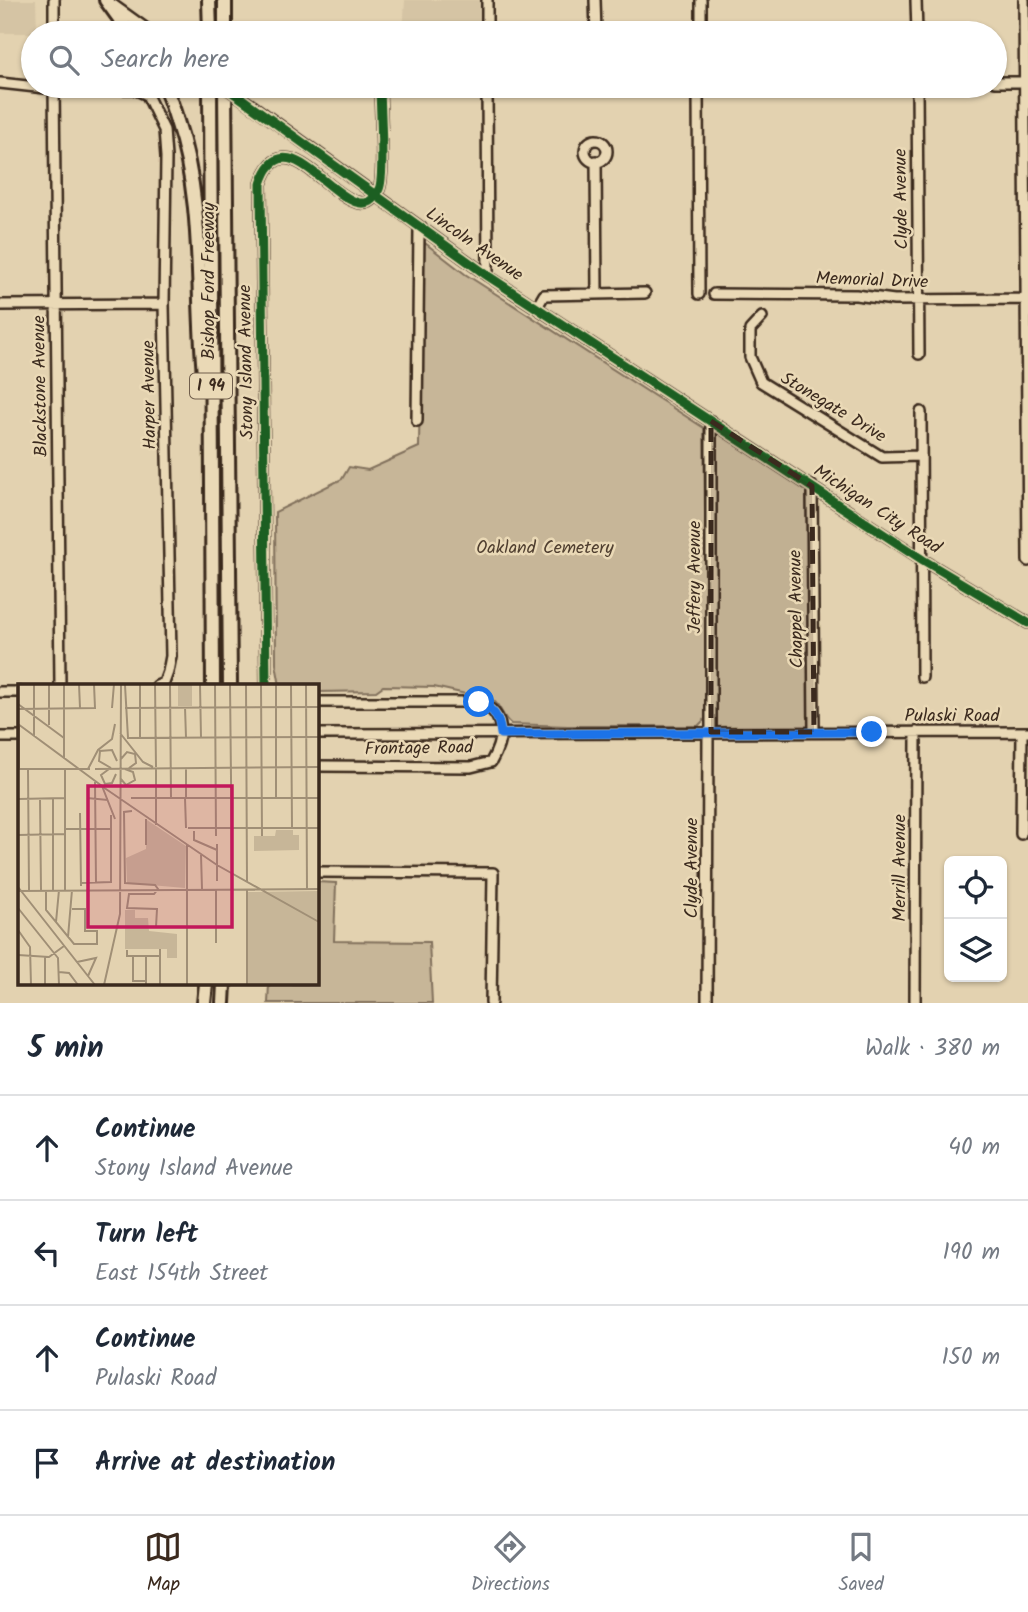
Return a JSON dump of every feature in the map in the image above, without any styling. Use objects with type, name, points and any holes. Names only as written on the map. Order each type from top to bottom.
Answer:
[{"type":"highway","points":[[106,0],[121,21]]},
{"type":"highway","points":[[209,0],[209,21]]},
{"type":"highway","points":[[225,0],[225,21]]},
{"type":"highway","points":[[168,98],[182,136],[194,189],[203,358],[212,451]]},
{"type":"highway","name":"Bishop Ford Freeway","points":[[210,98],[213,684]]},
{"type":"highway","name":"Bishop Ford Freeway","points":[[225,98],[230,684]]},
{"type":"street","points":[[54,0],[54,21]]},
{"type":"street","points":[[106,0],[135,21]]},
{"type":"street","points":[[487,0],[487,21]]},
{"type":"street","points":[[595,0],[596,21]]},
{"type":"street","points":[[701,0],[701,21]]},
{"type":"street","points":[[916,0],[917,21]]},
{"type":"street","points":[[1024,0],[1028,561]]},
{"type":"street","points":[[1007,82],[1026,82]]},
{"type":"street","points":[[0,83],[21,85]]},
{"type":"street","name":"Blackstone Avenue","points":[[54,98],[60,684]]},
{"type":"street","name":"Harper Avenue","points":[[149,98],[164,130],[166,157],[164,303],[171,656],[169,672],[161,684]]},
{"type":"street","name":"Lincoln Avenue","points":[[242,98],[488,276],[711,421]]},
{"type":"street","points":[[376,195],[381,186],[380,98]]},
{"type":"street","points":[[487,98],[488,276]]},
{"type":"street","points":[[698,98],[699,294]]},
{"type":"street","name":"Clyde Avenue","points":[[917,98],[919,354]]},
{"type":"street","name":"Stony Island Avenue","points":[[266,684],[261,184],[265,173],[276,161],[288,158],[300,162],[351,201],[363,204],[376,195]]},
{"type":"street","points":[[596,161],[597,294]]},
{"type":"street","points":[[417,421],[419,228]]},
{"type":"street","points":[[537,307],[544,295],[645,293]]},
{"type":"street","name":"Memorial Drive","points":[[714,294],[856,295],[894,300],[1027,299]]},
{"type":"street","points":[[0,305],[164,303]]},
{"type":"street","name":"Stonegate Drive","points":[[762,317],[750,330],[750,357],[761,383],[882,457],[921,456]]},
{"type":"street","points":[[921,412],[922,677]]},
{"type":"street","name":"Michigan City Road","points":[[711,421],[923,560],[1028,623]]},
{"type":"street","name":"Jeffery Avenue","points":[[710,732],[711,421]]},
{"type":"street","name":"Chappel Avenue","points":[[812,486],[814,732]]},
{"type":"street","points":[[0,692],[18,692]]},
{"type":"street","points":[[318,702],[479,702],[491,707],[499,720],[501,734]]},
{"type":"street","name":"Clyde Avenue","points":[[707,1003],[710,732]]},
{"type":"street","name":"Merrill Avenue","points":[[915,1003],[916,732]]},
{"type":"street","points":[[1021,834],[1025,732]]},
{"type":"street","name":"Pulaski Road","points":[[318,734],[1025,732]]},
{"type":"street","name":"Frontage Road","points":[[318,765],[471,767],[491,762],[499,748],[501,734]]},
{"type":"street","points":[[0,737],[18,737]]},
{"type":"street","points":[[318,872],[493,873],[491,1003]]},
{"type":"highlighted area","points":[[711,421],[812,486],[814,732],[711,732]]},
{"type":"shaded area","points":[[0,0],[36,0],[37,21],[21,21],[21,33],[0,33]]},
{"type":"shaded area","points":[[405,0],[483,0],[483,21],[404,21]]},
{"type":"green space","name":"Oakland Cemetery","points":[[425,243],[465,274],[704,428],[707,688],[706,718],[698,726],[511,724],[493,700],[434,687],[383,686],[376,691],[318,692],[318,684],[280,684],[276,664],[275,512],[342,479],[349,467],[368,470],[419,447],[422,252]]},
{"type":"green space","points":[[318,882],[336,883],[334,941],[429,942],[432,1003],[268,1003],[269,986],[318,986]]},
{"type":"cycle path","points":[[241,98],[488,276],[923,560],[1028,623]]},
{"type":"cycle path","points":[[266,684],[261,184],[273,163],[287,158],[303,165],[354,201],[368,202],[379,189],[381,182],[380,98]]},
{"type":"route","points":[[479,702],[491,707],[499,720],[501,734],[872,732]]}]
